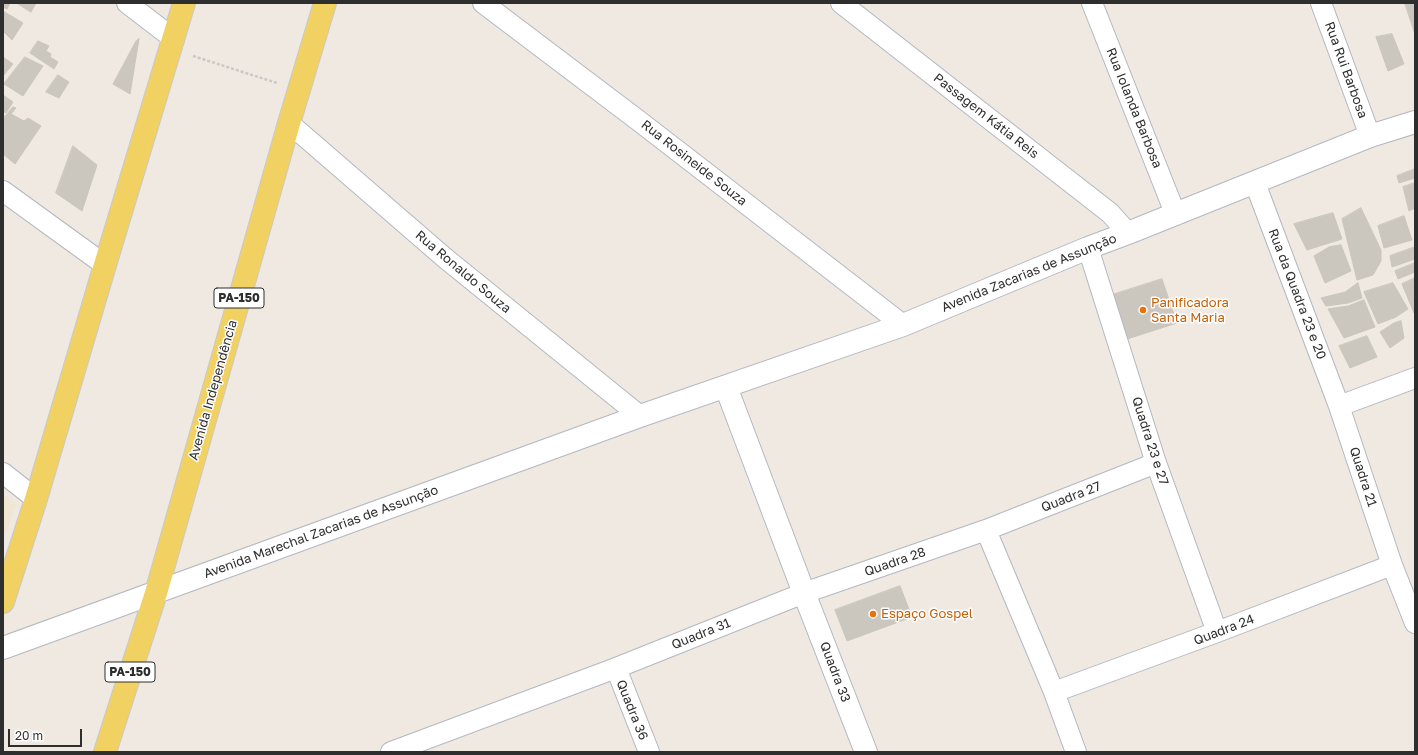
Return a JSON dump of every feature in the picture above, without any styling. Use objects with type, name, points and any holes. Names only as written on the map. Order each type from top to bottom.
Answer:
[{"type":"main road","points":[[3,602],[36,498],[105,265],[173,44],[184,3]]},
{"type":"main road","name":"Avenida Independência","points":[[105,752],[156,593],[298,90],[325,3]]},
{"type":"main road","name":"Avenida Zacarias de Assunção","points":[[640,416],[903,325],[1175,213],[1370,136],[1415,122]]},
{"type":"main road","points":[[726,386],[804,593]]},
{"type":"main road","name":"Avenida Marechal Zacarias de Assunção","points":[[3,648],[640,416]]},
{"type":"main road","name":"Quadra 33","points":[[804,593],[866,752]]},
{"type":"street","points":[[127,3],[173,44]]},
{"type":"street","name":"Rua Rosineide Souza","points":[[483,3],[639,121],[903,325]]},
{"type":"street","name":"Passagem Kátia Reis","points":[[841,3],[1110,213],[1128,233]]},
{"type":"street","name":"Rua Iolanda Barbosa","points":[[1092,3],[1175,213]]},
{"type":"street","name":"Rua Rui Barbosa","points":[[1321,3],[1370,136]]},
{"type":"street","name":"Rua Ronaldo Souza","points":[[289,123],[445,258],[640,416]]},
{"type":"street","name":"Rua da Quadra 23 e 20","points":[[1254,182],[1339,406]]},
{"type":"street","points":[[3,191],[105,265]]},
{"type":"street","name":"Quadra 23 e 27","points":[[1088,248],[1156,463],[1217,632]]},
{"type":"street","points":[[1339,406],[1415,378]]},
{"type":"street","name":"Quadra 21","points":[[1339,406],[1392,565],[1415,623]]},
{"type":"street","name":"Quadra 27","points":[[986,530],[1156,463]]},
{"type":"street","points":[[3,473],[36,498]]},
{"type":"street","points":[[986,530],[1054,692],[1076,752]]},
{"type":"street","name":"Quadra 28","points":[[804,593],[986,530]]},
{"type":"street","name":"Quadra 24","points":[[1054,692],[1392,565]]},
{"type":"street","name":"Quadra 31","points":[[391,752],[616,668],[804,593]]},
{"type":"street","name":"Quadra 36","points":[[616,668],[649,752]]},
{"type":"path","points":[[173,44],[298,90]]},
{"type":"shaded area","points":[[3,494],[16,504],[3,540]]},
{"type":"building","points":[[4,3],[10,3],[7,9],[3,7]]},
{"type":"building","points":[[17,3],[36,3],[31,12]]},
{"type":"building","points":[[1405,3],[1415,3],[1415,34]]},
{"type":"building","points":[[3,11],[23,23],[12,40],[3,31]]},
{"type":"building","points":[[1392,34],[1404,64],[1388,71],[1376,37]]},
{"type":"building","points":[[139,39],[130,94],[113,84],[136,41]]},
{"type":"building","points":[[38,41],[49,46],[46,51],[51,54],[50,57],[58,62],[54,69],[30,53]]},
{"type":"building","points":[[3,57],[13,64],[3,76]]},
{"type":"building","points":[[25,57],[43,66],[23,96],[4,84]]},
{"type":"building","points":[[58,75],[69,82],[59,98],[46,92]]},
{"type":"building","points":[[3,95],[13,102],[6,113],[3,111]]},
{"type":"building","points":[[13,107],[16,108],[11,114],[24,121],[28,118],[41,126],[15,164],[3,154],[3,119]]},
{"type":"building","points":[[73,146],[97,165],[82,211],[56,193]]},
{"type":"building","points":[[1415,169],[1415,178],[1399,183],[1397,176]]},
{"type":"building","points":[[1415,183],[1415,208],[1409,211],[1403,187]]},
{"type":"building","points":[[1361,208],[1381,250],[1381,261],[1373,275],[1357,280],[1342,219]]},
{"type":"building","points":[[1333,213],[1342,239],[1307,250],[1294,224]]},
{"type":"building","points":[[1404,216],[1412,240],[1384,248],[1378,226]]},
{"type":"building","points":[[1341,245],[1351,271],[1325,283],[1314,256],[1329,247]]},
{"type":"building","points":[[1415,247],[1415,259],[1392,267],[1390,256]]},
{"type":"building","points":[[1415,263],[1415,272],[1398,279],[1395,271]]},
{"type":"building","points":[[1415,278],[1415,313],[1414,313],[1402,284]]},
{"type":"building","name":"Panificadora Santa Maria","points":[[1162,279],[1177,323],[1124,340],[1109,296]]},
{"type":"building","points":[[1358,283],[1362,298],[1348,303],[1326,306],[1321,298],[1345,292]]},
{"type":"building","points":[[1393,283],[1408,309],[1396,317],[1378,324],[1364,292]]},
{"type":"building","points":[[1364,300],[1375,327],[1344,338],[1328,309],[1348,306]]},
{"type":"building","points":[[1401,321],[1404,338],[1390,348],[1380,332],[1394,323]]},
{"type":"building","points":[[1367,336],[1377,357],[1350,368],[1339,346]]},
{"type":"building","name":"Espaço Gospel","points":[[900,586],[912,617],[847,641],[835,610]]},
{"type":"place","name":"Panificadora Santa Maria","points":[[1143,310]]},
{"type":"place","name":"Espaço Gospel","points":[[873,614]]}]
